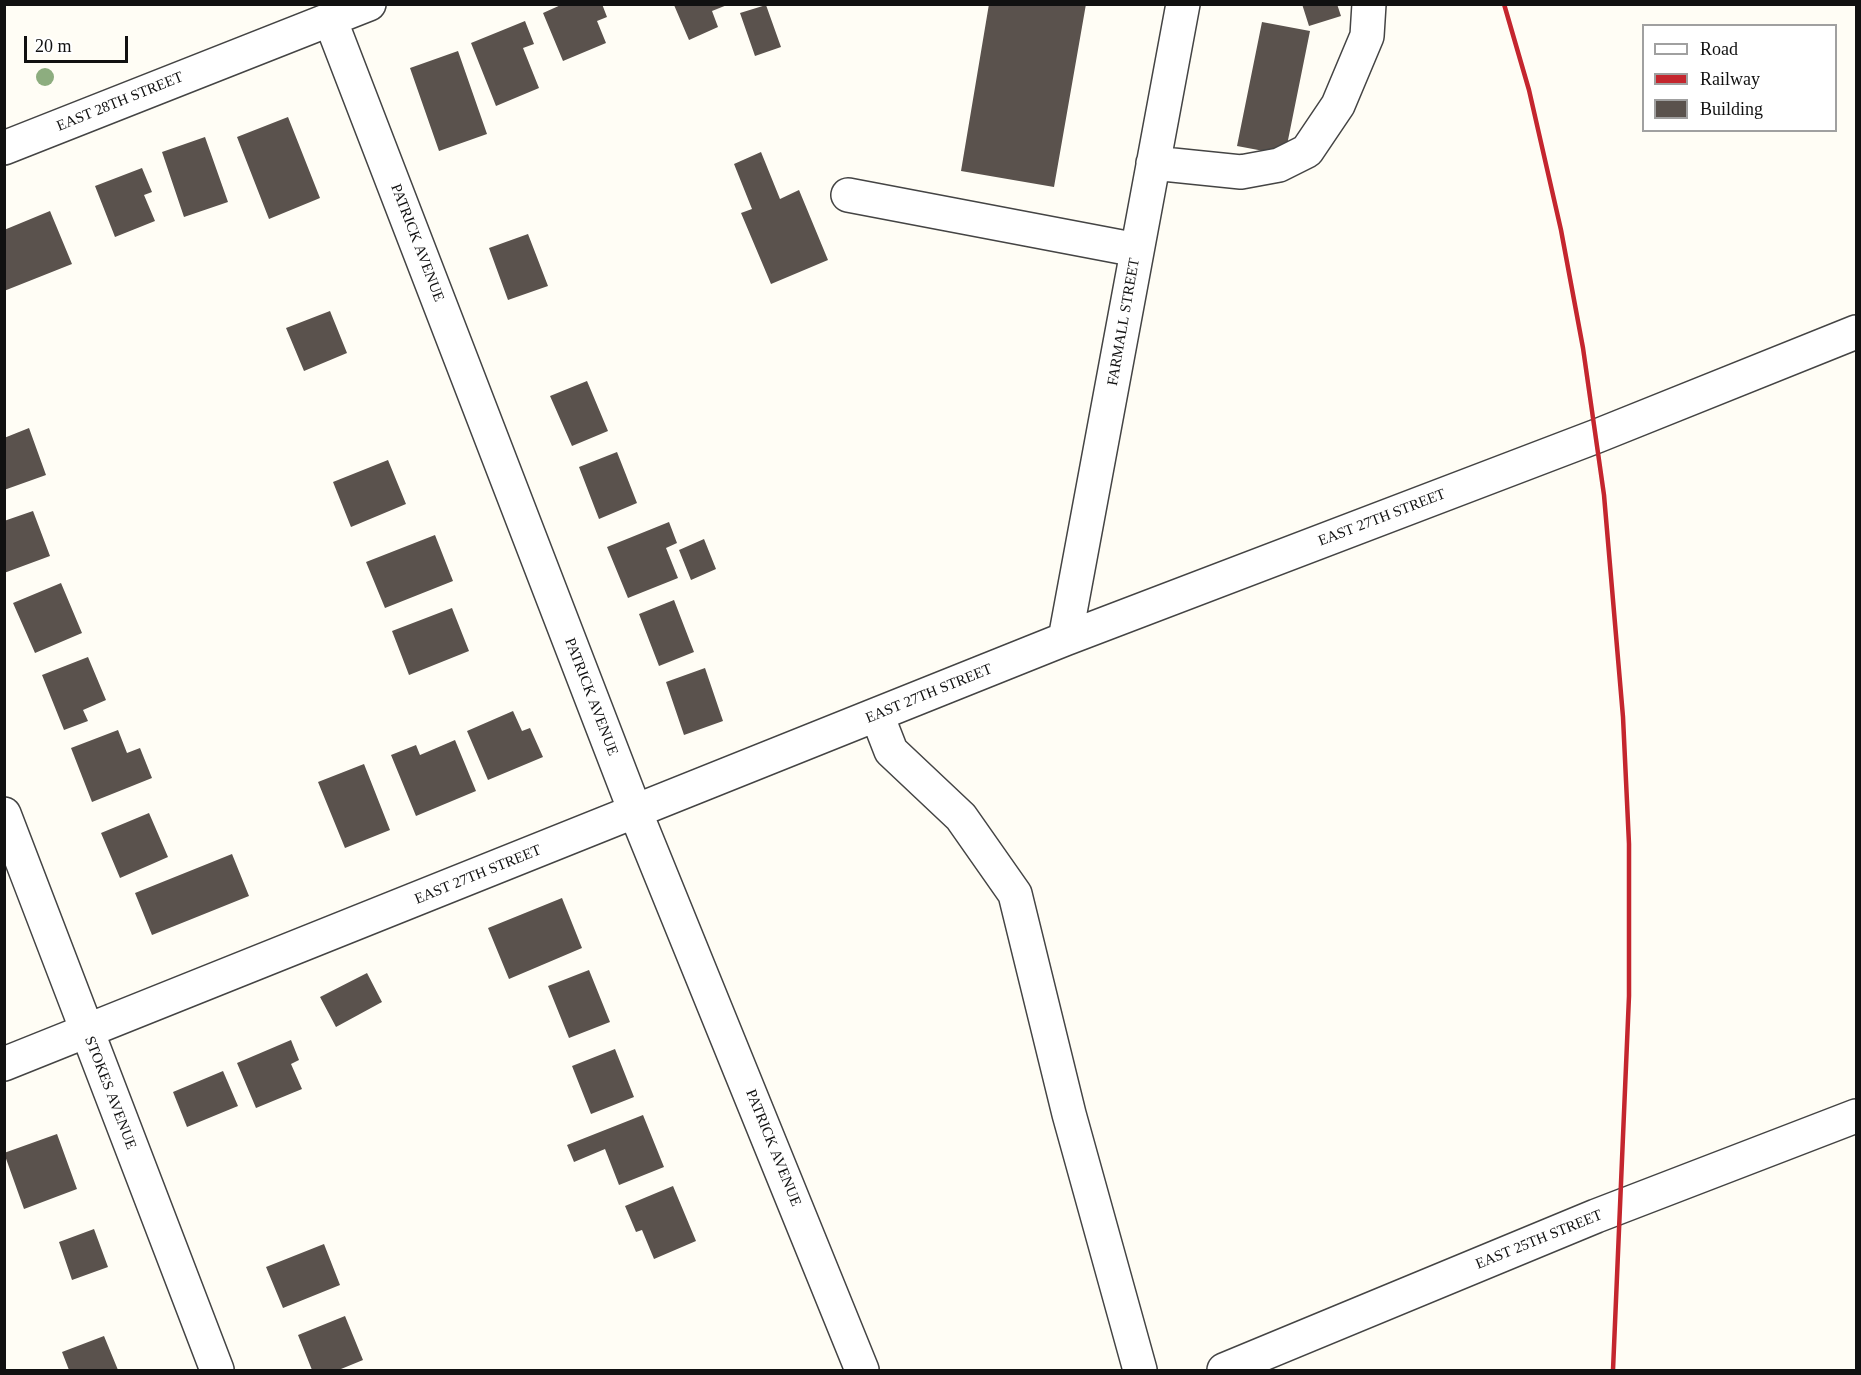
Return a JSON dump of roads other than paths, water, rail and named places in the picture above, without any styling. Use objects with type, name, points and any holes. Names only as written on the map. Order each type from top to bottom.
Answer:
[{"type":"street","name":"EAST 28TH STREET","points":[[4,148],[369,4]]},
{"type":"street","name":"FARMALL STREET","points":[[1065,639],[1183,4]]},
{"type":"street","points":[[1153,163],[1241,172],[1279,165],[1306,151],[1338,105],[1367,36],[1369,4]]},
{"type":"street","name":"PATRICK AVENUE","points":[[330,19],[635,812],[862,1371]]},
{"type":"street","points":[[848,195],[1137,250]]},
{"type":"street","name":"EAST 27TH STREET","points":[[4,1064],[1065,639],[1597,436],[1857,332]]},
{"type":"street","points":[[877,715],[891,751],[962,817],[1015,894],[1069,1114],[1140,1371]]},
{"type":"street","name":"STOKES AVENUE","points":[[4,814],[217,1371]]},
{"type":"street","name":"EAST 25TH STREET","points":[[1224,1371],[1596,1216],[1856,1118]]},
{"type":"railway","points":[[1504,4],[1529,90],[1561,230],[1583,348],[1604,495],[1623,717],[1629,844],[1629,996],[1613,1370]]}]
